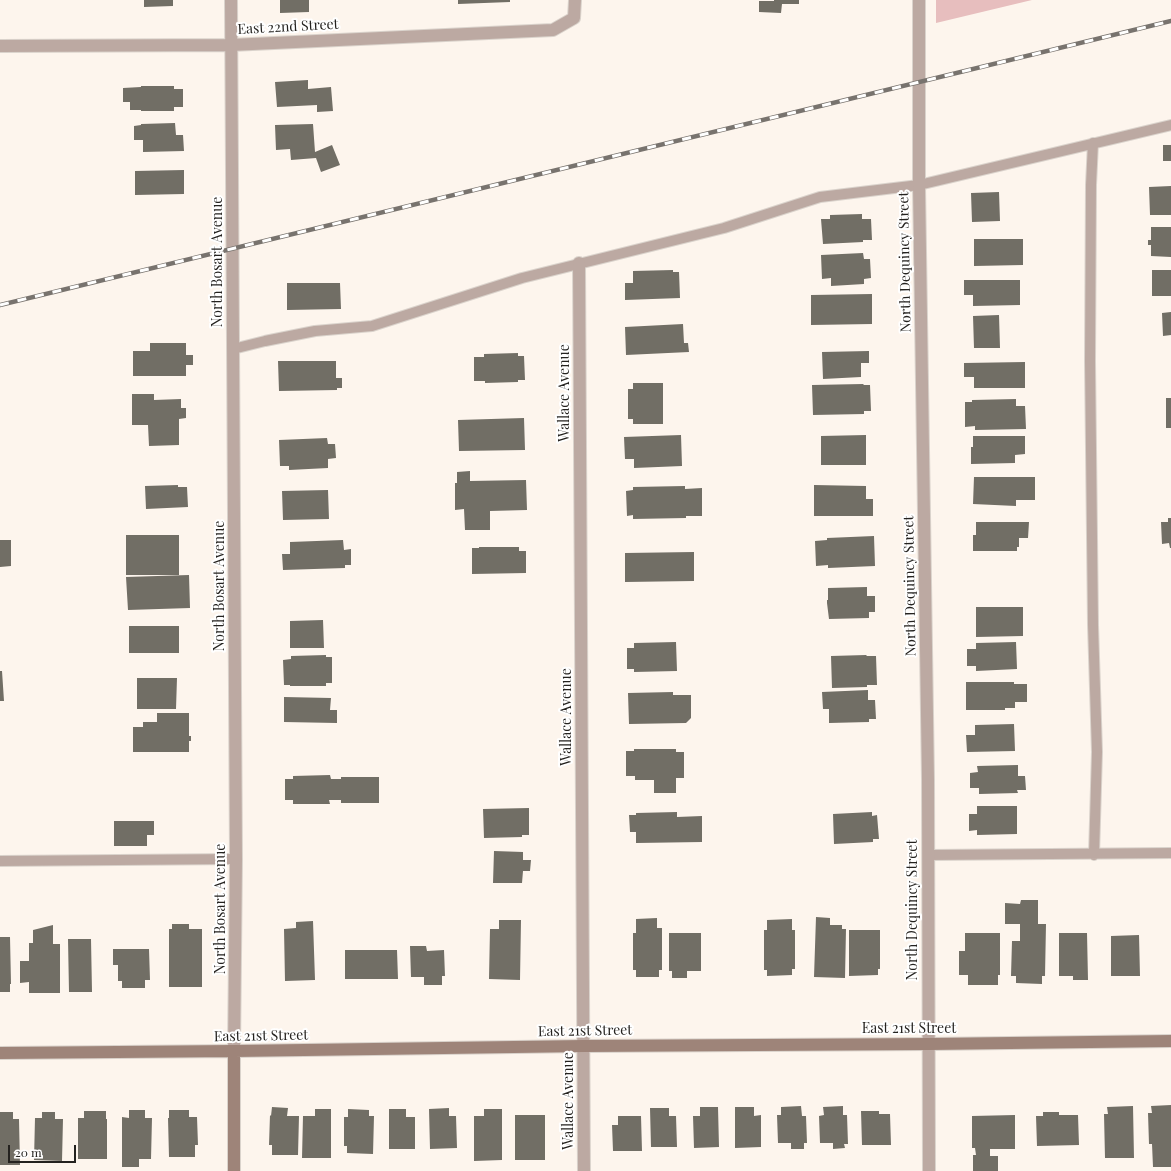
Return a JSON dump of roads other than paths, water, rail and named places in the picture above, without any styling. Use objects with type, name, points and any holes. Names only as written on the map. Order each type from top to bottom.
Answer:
[{"type":"main road","name":"East 21st Street","points":[[0,1053],[234,1052],[584,1046],[1171,1041]]},
{"type":"main road","name":"North Bosart Avenue","points":[[234,1052],[234,1171]]},
{"type":"street","name":"North Bosart Avenue","points":[[231,0],[236,859],[234,1052]]},
{"type":"street","name":"East 22nd Street","points":[[0,46],[231,45],[553,30],[574,18],[575,0]]},
{"type":"street","name":"North Dequincy Street","points":[[919,0],[919,185],[928,855],[930,1171]]},
{"type":"street","name":"Wallace Avenue","points":[[579,263],[584,1171]]},
{"type":"lane","points":[[233,349],[315,331],[372,326],[522,278],[724,228],[820,197],[919,185],[1171,125]]},
{"type":"lane","points":[[1093,143],[1090,185],[1090,369],[1093,625],[1097,752],[1094,855]]},
{"type":"lane","points":[[928,855],[1094,855],[1171,853]]},
{"type":"lane","points":[[0,861],[236,859]]},
{"type":"railway","points":[[0,305],[1171,21]]}]
